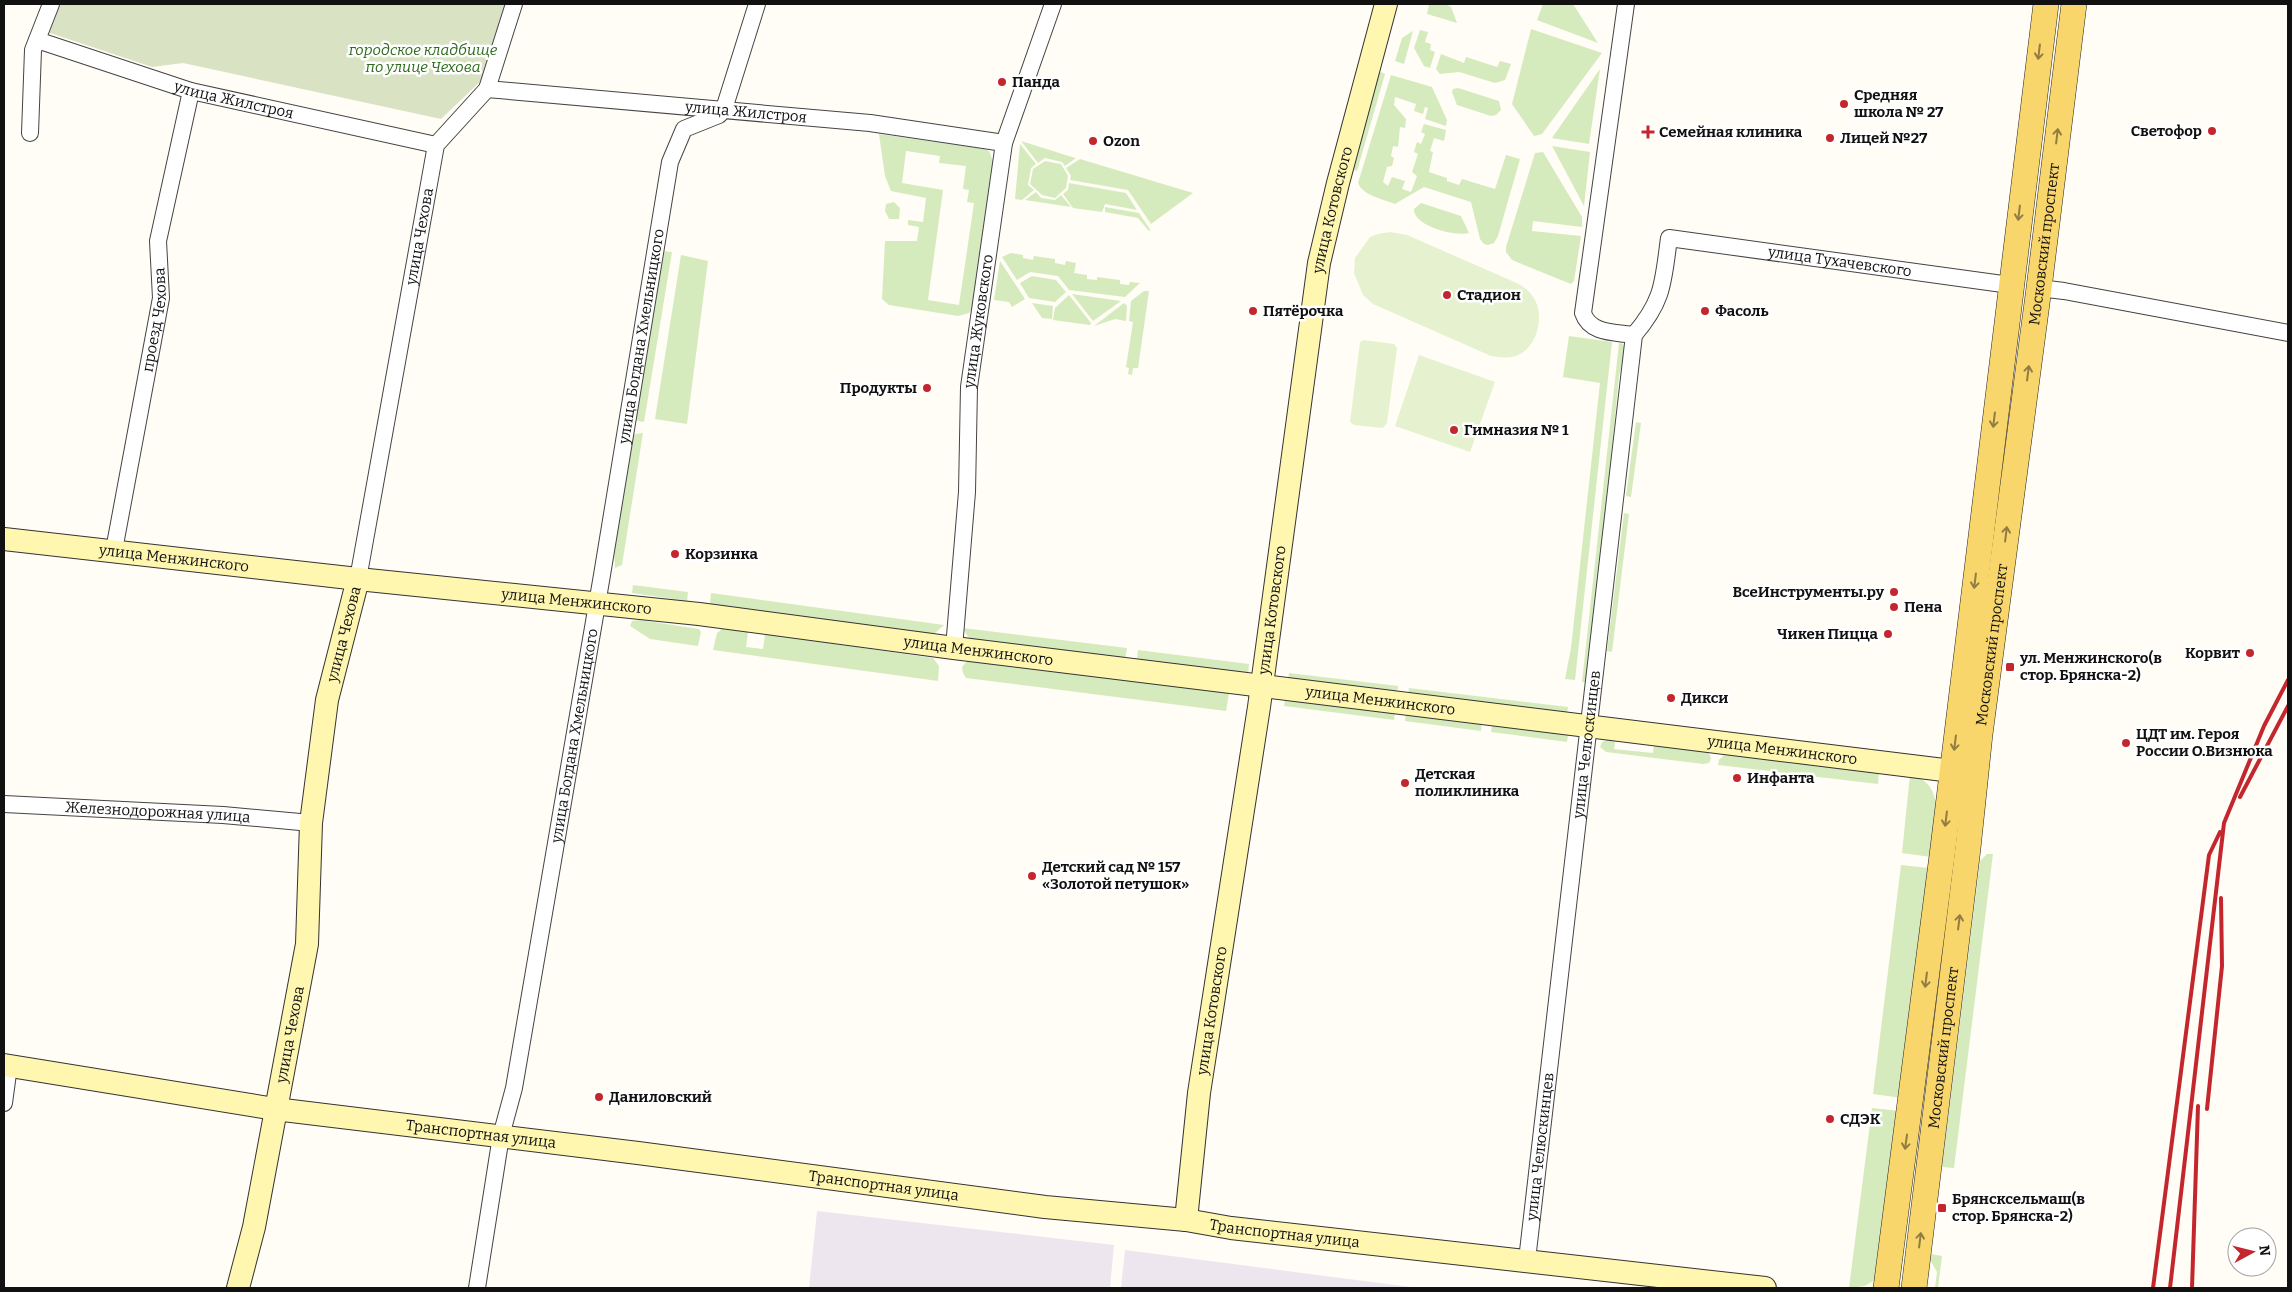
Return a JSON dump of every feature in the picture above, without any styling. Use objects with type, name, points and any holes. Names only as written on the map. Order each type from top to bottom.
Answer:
[{"type":"main road","name":"Московский проспект","points":[[1914,1288],[2010,285],[2046,4]]},
{"type":"main road","name":"Московский проспект","points":[[1886,1288],[2039,288],[2074,4]]},
{"type":"main road","points":[[2010,285],[2039,288]]},
{"type":"street","points":[[30,134],[33,50],[51,4]]},
{"type":"street","points":[[436,145],[487,90],[514,4]]},
{"type":"street","points":[[724,109],[756,4]]},
{"type":"street","name":"улица Жуковского","points":[[954,648],[967,492],[969,387],[1004,143],[1053,4]]},
{"type":"street","name":"улица Котовского","points":[[1186,1220],[1199,1093],[1262,685],[1319,263],[1338,183],[1386,4]]},
{"type":"street","points":[[1626,4],[1583,313],[1586,323],[1593,328],[1634,335]]},
{"type":"street","name":"улица Жилстроя","points":[[37,40],[191,91],[436,145]]},
{"type":"street","name":"улица Жилстроя","points":[[487,90],[870,123],[1004,143]]},
{"type":"street","name":"проезд Чехова","points":[[114,550],[161,298],[158,240],[191,91]]},
{"type":"street","name":"улица Богдана Хмельницкого","points":[[477,1288],[501,1136],[514,1088],[670,162],[684,129],[718,115],[724,109]]},
{"type":"street","name":"улица Чехова","points":[[238,1288],[254,1227],[308,944],[311,823],[327,700],[358,579],[436,145]]},
{"type":"street","name":"улица Тухачевского","points":[[1634,335],[1651,315],[1662,290],[1669,238],[2010,285]]},
{"type":"street","points":[[2039,288],[2288,333]]},
{"type":"street","name":"улица Челюскинцев","points":[[1527,1260],[1634,335]]},
{"type":"street","name":"улица Менжинского","points":[[4,539],[358,579],[699,614],[954,648],[1964,772]]},
{"type":"street","name":"Железнодорожная улица","points":[[4,804],[222,815],[311,823]]},
{"type":"street","points":[[4,1103],[6,1066]]},
{"type":"street","name":"Транспортная улица","points":[[6,1066],[275,1109],[501,1136],[1045,1208],[1186,1220],[1232,1228],[1765,1288]]},
{"type":"shaded area","points":[[817,1211],[1114,1245],[1110,1288],[809,1288]]},
{"type":"shaded area","points":[[1125,1250],[1418,1288],[1121,1288]]},
{"type":"green space","name":"городское кладбище по улице Чехова","points":[[59,4],[506,4],[483,79],[441,119],[183,63],[152,67],[47,32]]},
{"type":"green space","points":[[1429,4],[1446,4],[1451,7],[1457,23],[1427,14]]},
{"type":"green space","points":[[1543,4],[1573,4],[1598,43],[1537,20]]},
{"type":"green space","points":[[1531,29],[1602,53],[1542,134],[1534,136],[1512,104]]},
{"type":"green space","points":[[1420,30],[1428,32],[1425,42],[1431,44],[1430,50],[1435,52],[1430,68],[1424,66],[1414,48]]},
{"type":"green space","points":[[1413,31],[1404,64],[1395,61],[1402,38]]},
{"type":"green space","points":[[1441,54],[1464,63],[1466,57],[1497,67],[1500,61],[1511,64],[1505,80],[1495,83],[1459,72],[1440,74],[1436,69]]},
{"type":"green space","points":[[1600,69],[1589,144],[1552,138]]},
{"type":"green space","points":[[1381,72],[1385,74],[1357,171],[1352,169],[1377,75]]},
{"type":"green space","points":[[1391,75],[1432,87],[1447,120],[1446,126],[1425,119],[1428,108],[1425,107],[1423,114],[1414,111],[1416,104],[1395,97],[1394,105],[1406,119],[1405,128],[1400,127],[1398,147],[1393,146],[1391,156],[1394,158],[1392,166],[1387,167],[1383,182],[1388,186],[1392,177],[1405,181],[1402,189],[1411,192],[1417,176],[1412,172],[1418,154],[1414,152],[1417,142],[1421,144],[1425,134],[1421,132],[1424,124],[1446,130],[1444,141],[1434,138],[1430,151],[1433,152],[1429,172],[1447,178],[1447,181],[1459,185],[1462,179],[1495,189],[1506,155],[1520,159],[1498,236],[1494,243],[1484,244],[1480,239],[1471,202],[1424,187],[1395,204],[1369,194],[1358,183]]},
{"type":"green space","points":[[1458,88],[1499,101],[1501,110],[1496,115],[1491,116],[1457,105],[1452,92],[1453,89]]},
{"type":"green space","points":[[879,134],[989,151],[993,161],[973,308],[969,313],[958,316],[889,305],[882,299],[885,241],[917,241],[919,227],[908,225],[908,220],[923,222],[926,198],[891,191],[885,176]],"holes":[[[906,151],[940,156],[939,163],[966,166],[963,189],[969,190],[967,202],[974,203],[959,305],[928,300],[943,190],[902,183]]]},
{"type":"green space","points":[[1021,141],[1076,158],[1065,166],[1062,162],[1045,158],[1038,163]]},
{"type":"green space","points":[[1020,144],[1036,164],[1031,168],[1028,185],[1034,190],[1022,200],[1015,199]]},
{"type":"green space","points":[[1552,146],[1590,152],[1584,206]]},
{"type":"green space","points":[[1543,152],[1582,217],[1582,227],[1533,221],[1532,231],[1581,236],[1574,281],[1571,284],[1512,260],[1506,252],[1535,153]]},
{"type":"green space","points":[[1080,159],[1193,193],[1151,224],[1128,190],[1070,180],[1071,176],[1066,168]]},
{"type":"green space","points":[[1045,161],[1061,164],[1068,176],[1066,188],[1055,198],[1042,195],[1030,184],[1033,169]]},
{"type":"green space","points":[[1069,183],[1126,193],[1137,210],[1105,204],[1102,212],[1073,208],[1063,194],[1068,190]]},
{"type":"green space","points":[[1036,192],[1041,198],[1055,200],[1061,195],[1071,207],[1025,200]]},
{"type":"green space","points":[[894,202],[900,208],[899,219],[889,219],[885,211],[886,204]]},
{"type":"green space","points":[[1421,203],[1461,216],[1469,233],[1445,232],[1427,225],[1420,220],[1414,209]]},
{"type":"green space","points":[[1105,207],[1139,213],[1151,231],[1138,218],[1105,212]]},
{"type":"green space","name":"Стадион","points":[[1390,232],[1407,235],[1519,284],[1531,294],[1536,301],[1538,309],[1538,328],[1531,344],[1518,355],[1512,357],[1491,356],[1373,304],[1363,295],[1354,273],[1355,258],[1370,237]]},
{"type":"green space","points":[[660,251],[672,252],[644,422],[638,421],[635,417]]},
{"type":"green space","points":[[1011,253],[1023,255],[1023,258],[1033,260],[1034,256],[1055,259],[1055,263],[1065,265],[1066,261],[1076,263],[1074,273],[1087,275],[1087,279],[1097,280],[1097,277],[1120,280],[1120,284],[1129,285],[1130,282],[1140,283],[1125,297],[1069,290],[1058,276],[1030,272],[1017,280],[1002,257]]},
{"type":"green space","points":[[681,255],[708,261],[687,424],[655,419]]},
{"type":"green space","points":[[1000,261],[1025,299],[1012,307],[1009,302],[994,300]]},
{"type":"green space","points":[[1032,276],[1056,280],[1066,292],[1055,302],[1029,298],[1020,283]]},
{"type":"green space","points":[[1144,291],[1149,291],[1138,368],[1133,368],[1132,375],[1128,374],[1129,368],[1126,367],[1133,322],[1129,321],[1131,301]]},
{"type":"green space","points":[[1072,294],[1121,301],[1093,321]]},
{"type":"green space","points":[[1069,295],[1091,323],[1090,325],[1053,320],[1055,308]]},
{"type":"green space","points":[[1032,303],[1053,306],[1052,319],[1042,318]]},
{"type":"green space","points":[[1124,303],[1127,306],[1126,321],[1115,319],[1094,326]]},
{"type":"green space","points":[[1569,336],[1612,342],[1575,680],[1565,679],[1571,648],[1600,383],[1563,377]]},
{"type":"green space","points":[[1363,340],[1394,344],[1397,348],[1387,423],[1383,428],[1354,425],[1350,422],[1360,342]]},
{"type":"green space","points":[[1619,343],[1623,344],[1625,353],[1619,376],[1589,683],[1582,682]]},
{"type":"green space","points":[[1419,355],[1495,382],[1470,452],[1395,426]]},
{"type":"green space","points":[[1636,422],[1641,423],[1631,497],[1626,496]]},
{"type":"green space","points":[[643,433],[622,565],[615,568],[614,552],[632,437],[635,434]]},
{"type":"green space","points":[[1624,513],[1629,514],[1612,652],[1607,651]]},
{"type":"green space","points":[[633,585],[688,592],[687,601],[632,593]]},
{"type":"green space","points":[[711,593],[944,625],[934,634],[710,604]]},
{"type":"green space","points":[[640,620],[699,629],[701,632],[698,646],[650,639],[630,626],[632,621]]},
{"type":"green space","points":[[963,628],[1127,648],[1125,659],[974,640],[968,637]]},
{"type":"green space","points":[[722,629],[748,632],[746,647],[763,649],[765,634],[933,658],[939,666],[938,681],[713,650],[717,633]]},
{"type":"green space","points":[[1138,650],[1249,664],[1248,674],[1137,660]]},
{"type":"green space","points":[[968,660],[1229,693],[1226,711],[966,678],[962,667]]},
{"type":"green space","points":[[1289,673],[1398,686],[1397,693],[1288,680]]},
{"type":"green space","points":[[1409,688],[1568,707],[1567,715],[1408,695]]},
{"type":"green space","points":[[1285,698],[1395,712],[1394,720],[1284,706]]},
{"type":"green space","points":[[1406,714],[1482,723],[1481,731],[1405,721]]},
{"type":"green space","points":[[1492,725],[1568,735],[1567,742],[1491,732]]},
{"type":"green space","points":[[1607,740],[1615,741],[1614,749],[1653,753],[1654,745],[1708,751],[1711,758],[1709,763],[1703,764],[1606,752],[1600,747],[1602,742]]},
{"type":"green space","points":[[1725,754],[1879,772],[1878,784],[1718,765],[1719,760]]},
{"type":"green space","points":[[1910,774],[1922,779],[1930,787],[1935,797],[1936,820],[1931,857],[1902,853]]},
{"type":"green space","points":[[1987,854],[1993,854],[1954,1168],[1942,1167],[1980,861]]},
{"type":"green space","points":[[1901,865],[1929,868],[1902,1098],[1873,1094]]},
{"type":"green space","points":[[1872,1108],[1900,1111],[1876,1279],[1865,1286],[1849,1288]]},
{"type":"green space","points":[[1931,1254],[1942,1256],[1938,1288],[1935,1288],[1937,1272],[1930,1260]]},
{"type":"railway","points":[[2170,1288],[2224,823],[2264,726],[2288,680]]},
{"type":"railway","points":[[2240,797],[2288,706]]},
{"type":"railway","points":[[2153,1288],[2209,855],[2220,832]]},
{"type":"railway","points":[[2207,1109],[2222,966],[2221,898]]},
{"type":"railway","points":[[2192,1288],[2198,1106]]},
{"type":"place","name":"Панда","points":[[1002,82]]},
{"type":"place","name":"Средняя школа № 27","points":[[1844,104]]},
{"type":"place","name":"Светофор","points":[[2212,131]]},
{"type":"place","name":"Семейная клиника","points":[[1648,132]]},
{"type":"place","name":"Лицей №27","points":[[1830,138]]},
{"type":"place","name":"Ozon","points":[[1093,141]]},
{"type":"place","name":"Стадион","points":[[1447,295]]},
{"type":"place","name":"Пятёрочка","points":[[1253,311]]},
{"type":"place","name":"Фасоль","points":[[1705,311]]},
{"type":"place","name":"Продукты","points":[[927,388]]},
{"type":"place","name":"Гимназия № 1","points":[[1454,430]]},
{"type":"place","name":"Корзинка","points":[[675,554]]},
{"type":"place","name":"ВсеИнструменты.ру","points":[[1894,592]]},
{"type":"place","name":"Пена","points":[[1894,607]]},
{"type":"place","name":"Чикен Пицца","points":[[1888,634]]},
{"type":"place","name":"Корвит","points":[[2250,653]]},
{"type":"place","name":"ул. Менжинского(в стор. Брянска-2)","points":[[2010,667]]},
{"type":"place","name":"Дикси","points":[[1671,698]]},
{"type":"place","name":"ЦДТ им. Героя России О.Визнюка","points":[[2126,743]]},
{"type":"place","name":"Инфанта","points":[[1737,778]]},
{"type":"place","name":"Детская поликлиника","points":[[1405,783]]},
{"type":"place","name":"Детский сад № 157 «Золотой петушок»","points":[[1032,876]]},
{"type":"place","name":"Даниловский","points":[[599,1097]]},
{"type":"place","name":"СДЭК","points":[[1830,1119]]},
{"type":"place","name":"Брянсксельмаш(в стор. Брянска-2)","points":[[1942,1208]]}]
